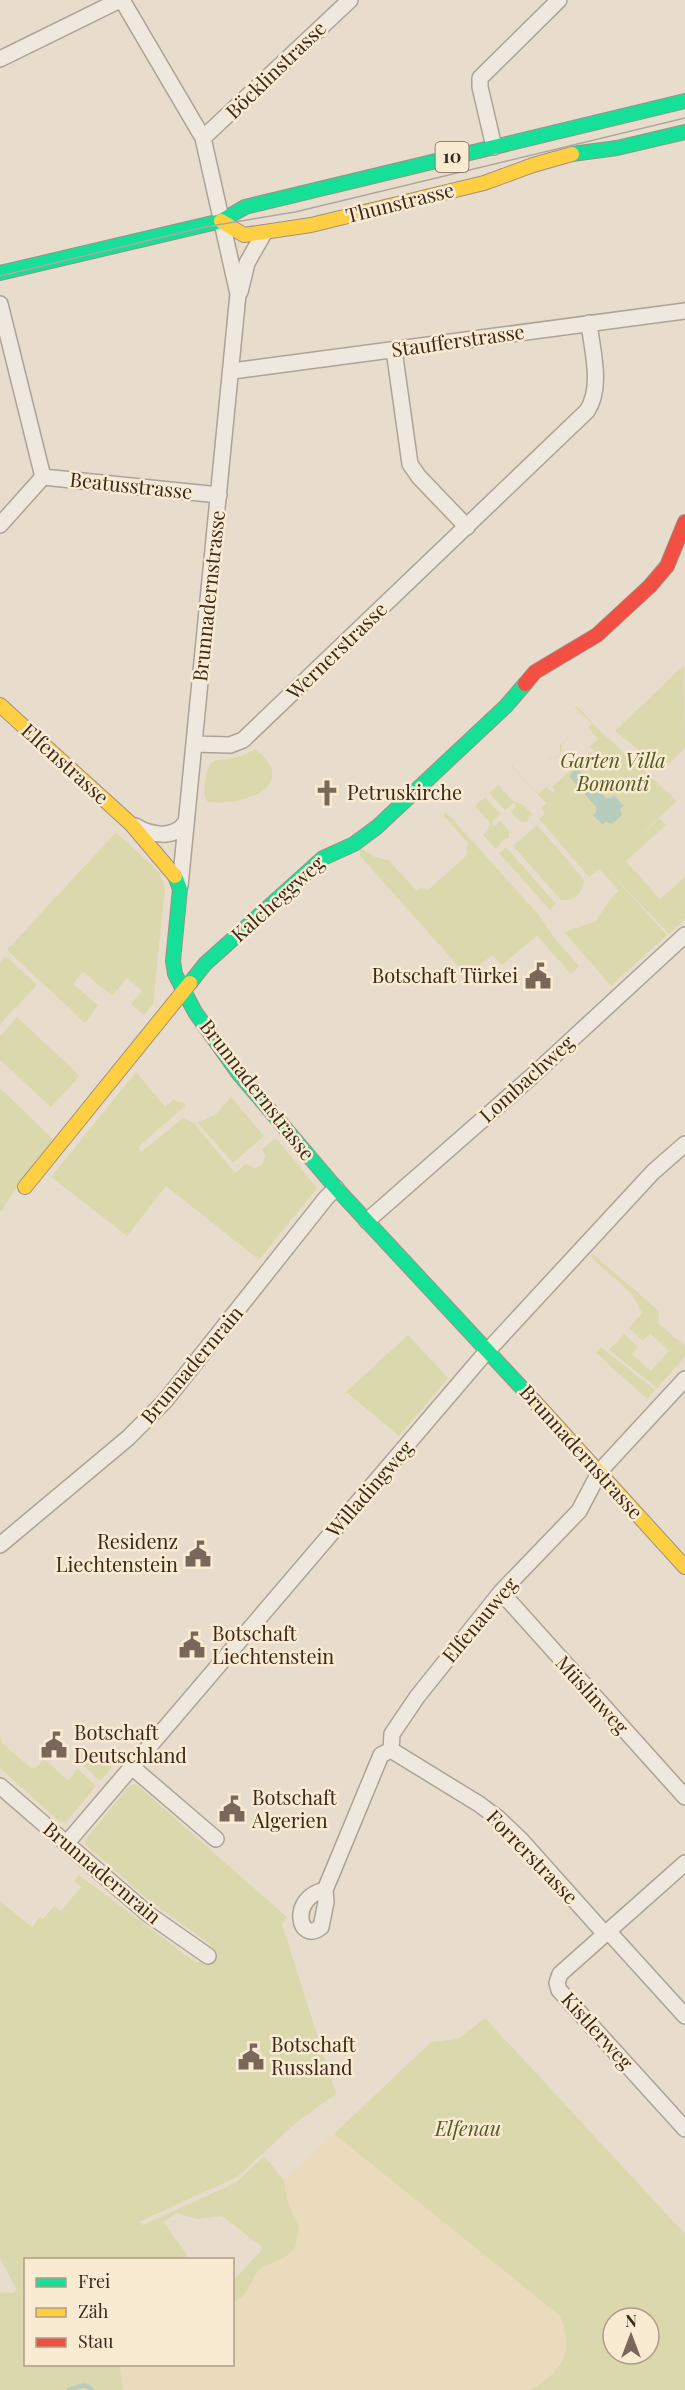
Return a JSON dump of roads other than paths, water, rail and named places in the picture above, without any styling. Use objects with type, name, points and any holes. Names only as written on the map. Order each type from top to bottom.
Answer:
[{"type":"street","points":[[0,59],[121,0]]},
{"type":"street","name":"Brunnadernstrasse","points":[[121,0],[203,138],[239,298]]},
{"type":"street","name":"Böcklinstrasse","points":[[203,138],[350,0]]},
{"type":"street","points":[[494,147],[480,78],[559,0]]},
{"type":"street","name":"Thunstrasse","points":[[0,273],[221,221],[244,207],[685,101]]},
{"type":"street","name":"Thunstrasse","points":[[221,221],[244,235],[311,225],[484,183],[575,153],[617,148],[685,132]]},
{"type":"street","name":"Brunnadernstrasse","points":[[264,233],[247,263],[239,298],[186,822],[173,961],[175,974],[182,990],[239,1074],[336,1188],[600,1471],[685,1568]]},
{"type":"street","name":"Beatusstrasse","points":[[0,304],[43,477]]},
{"type":"street","name":"Staufferstrasse","points":[[232,371],[685,311]]},
{"type":"street","name":"Wernerstrasse","points":[[194,744],[230,745],[243,740],[590,407],[595,377],[589,323]]},
{"type":"street","points":[[394,350],[410,464],[419,477],[467,527]]},
{"type":"street","name":"Beatusstrasse","points":[[43,477],[219,495]]},
{"type":"street","name":"Beatusstrasse","points":[[0,525],[43,477]]},
{"type":"street","name":"Kalcheggweg","points":[[25,1187],[182,990],[206,964],[323,858],[357,842],[377,826],[506,706],[535,672],[597,635],[650,586],[667,566],[685,522]]},
{"type":"street","name":"Elfenstrasse","points":[[0,705],[131,824],[171,867],[180,889]]},
{"type":"street","name":"Elfenstrasse","points":[[131,824],[149,833],[164,834],[180,829],[186,822]]},
{"type":"street","name":"Lombachweg","points":[[367,1221],[531,1077],[685,935]]},
{"type":"street","name":"Willadingweg","points":[[66,1844],[488,1350],[653,1172],[685,1144]]},
{"type":"street","name":"Brunnadernrain","points":[[0,1545],[128,1438],[165,1401],[336,1188]]},
{"type":"street","name":"Elfenauweg","points":[[325,1890],[381,1755],[391,1750],[392,1734],[410,1707],[501,1592],[579,1510],[600,1471],[685,1378]]},
{"type":"street","name":"Müslinweg","points":[[501,1592],[685,1797]]},
{"type":"street","name":"Forrerstrasse","points":[[391,1750],[479,1804],[508,1827],[685,2016]]},
{"type":"street","points":[[132,1767],[216,1839]]},
{"type":"street","name":"Brunnadernrain","points":[[0,1786],[148,1914],[208,1956]]},
{"type":"street","name":"Kistlerweg","points":[[685,1863],[560,1974],[558,1986],[685,2129]]},
{"type":"waterway","points":[[69,2390],[84,2386],[92,2390]]},
{"type":"tram line","points":[[0,276],[205,227],[295,212],[685,118]]},
{"type":"place","name":"Petruskirche","points":[[327,793]]},
{"type":"place","name":"Botschaft Türkei","points":[[538,976]]},
{"type":"place","name":"Residenz Liechtenstein","points":[[198,1554]]},
{"type":"place","name":"Botschaft Liechtenstein","points":[[192,1645]]},
{"type":"place","name":"Botschaft Deutschland","points":[[54,1745]]},
{"type":"place","name":"Botschaft Algerien","points":[[232,1809]]},
{"type":"place","name":"Botschaft Russland","points":[[251,2057]]},
{"type":"park label","name":"Garten Villa Bomonti","points":[[613,772]]},
{"type":"park label","name":"Elfenau","points":[[468,2129]]}]
